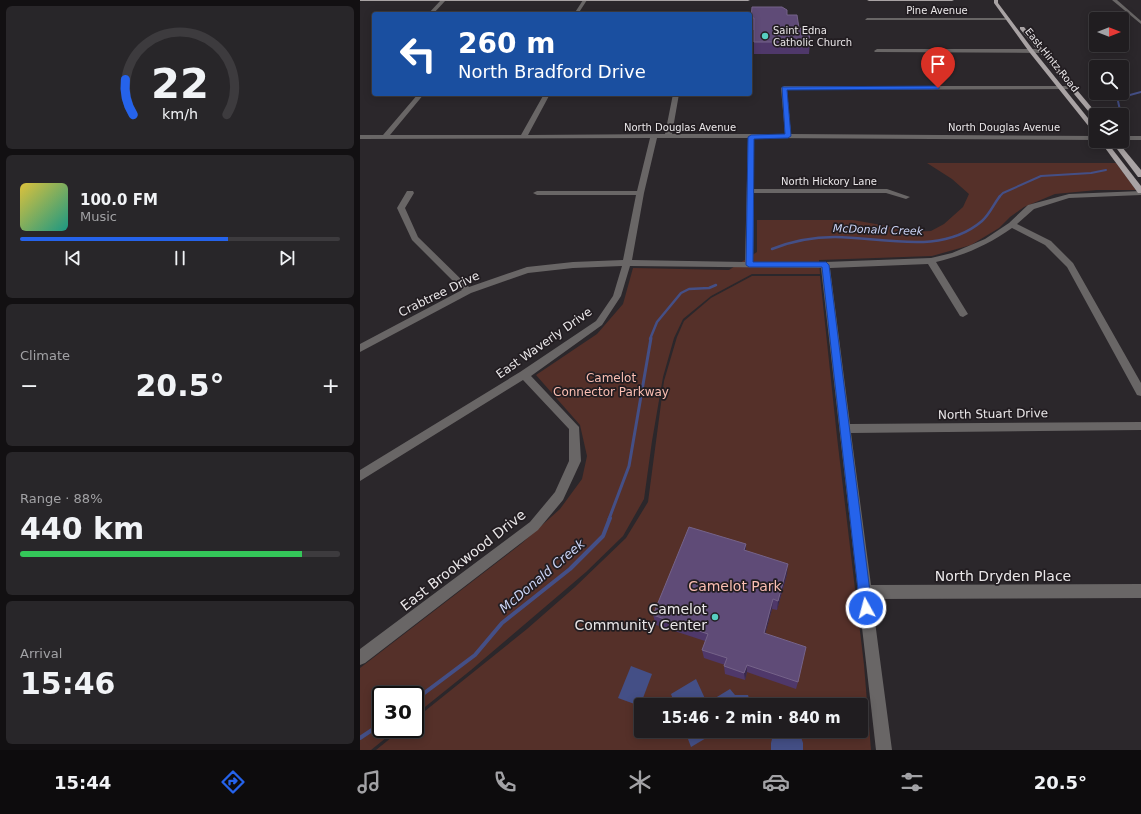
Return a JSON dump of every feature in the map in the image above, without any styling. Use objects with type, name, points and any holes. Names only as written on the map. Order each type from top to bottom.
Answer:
[{"type":"main road","points":[[361,1],[748,0]]},
{"type":"main road","points":[[869,0],[952,0]]},
{"type":"main road","name":"East Hintz Road","points":[[997,0],[996,3],[1008,20],[1089,123]]},
{"type":"main road","name":"East Hintz Road","points":[[997,0],[1003,3],[1089,109]]},
{"type":"main road","points":[[1108,148],[1141,192]]},
{"type":"main road","points":[[1120,148],[1141,175]]},
{"type":"street","points":[[432,12],[444,0]]},
{"type":"street","points":[[577,12],[584,0]]},
{"type":"street","points":[[1114,0],[1141,23]]},
{"type":"street","name":"Pine Avenue","points":[[867,19],[1008,20]]},
{"type":"street","points":[[877,51],[1042,51]]},
{"type":"street","points":[[788,136],[784,88],[1071,87]]},
{"type":"street","points":[[386,136],[419,96]]},
{"type":"street","points":[[524,136],[546,96]]},
{"type":"street","points":[[668,137],[676,96]]},
{"type":"street","name":"North Douglas Avenue","points":[[360,137],[788,136],[1089,138]]},
{"type":"street","name":"East Waverly Drive","points":[[360,476],[524,375],[599,323],[617,296],[627,263],[640,193],[654,137]]},
{"type":"street","points":[[749,265],[751,137]]},
{"type":"street","points":[[1129,138],[1141,138]]},
{"type":"street","name":"North Hickory Lane","points":[[750,191],[888,191],[906,197]]},
{"type":"street","name":"Crabtree Drive","points":[[360,348],[468,291],[527,270],[573,265],[627,263],[826,265],[931,261],[955,255],[988,241],[1012,225],[1031,207],[1069,196],[1141,192]]},
{"type":"street","points":[[410,193],[401,208],[415,238],[468,291]]},
{"type":"street","points":[[537,193],[640,193]]},
{"type":"street","points":[[1012,225],[1048,243],[1070,265],[1141,392]]},
{"type":"street","points":[[931,261],[963,314]]},
{"type":"street","points":[[826,265],[884,750]]},
{"type":"street","name":"East Brookwood Drive","points":[[360,658],[534,526],[559,496],[575,461],[574,427],[524,375]]},
{"type":"street","name":"North Stuart Drive","points":[[845,429],[1141,426]]},
{"type":"street","name":"North Dryden Place","points":[[864,592],[1141,591]]},
{"type":"green space","name":"Camelot Connector Parkway","points":[[927,163],[1116,163],[1136,190],[1097,190],[1055,194],[1024,207],[1010,217],[999,228],[971,245],[932,256],[819,260],[820,274],[752,274],[711,296],[683,319],[674,338],[663,377],[644,499],[623,536],[586,572],[471,670],[424,708],[424,686],[372,686],[372,738],[386,738],[371,750],[360,750],[360,668],[521,544],[560,509],[582,479],[587,456],[580,425],[536,375],[597,334],[623,304],[633,268],[729,270],[757,252],[757,220],[853,220],[910,232],[931,231],[944,224],[963,207],[969,194],[952,179]]},
{"type":"green space","name":"Camelot Park","points":[[752,276],[820,276],[867,698],[634,698],[634,738],[868,738],[868,714],[871,750],[376,750],[391,738],[424,738],[424,712],[527,629],[575,587],[626,538],[648,502],[664,381],[677,337],[684,321],[711,298]]},
{"type":"water","points":[[631,666],[652,674],[643,698],[634,698],[634,704],[618,698]]},
{"type":"water","points":[[696,679],[705,698],[672,698],[671,694]]},
{"type":"water","points":[[730,689],[735,695],[748,695],[749,698],[715,698]]},
{"type":"water","points":[[688,738],[706,738],[691,747]]},
{"type":"water","points":[[772,738],[801,738],[803,750],[771,750]]},
{"type":"building","points":[[752,7],[782,7],[787,10],[787,15],[797,15],[799,28],[809,30],[810,42],[754,42],[754,18],[752,18]]},
{"type":"building","name":"Camelot Community Center","points":[[689,527],[746,544],[744,550],[788,564],[778,601],[773,599],[764,633],[806,647],[798,682],[747,665],[744,673],[724,666],[727,658],[702,650],[708,634],[653,615]]},
{"type":"waterway","name":"McDonald Creek","points":[[1120,108],[1119,98],[1141,92]]},
{"type":"waterway","name":"McDonald Creek","points":[[1000,196],[1003,193],[1041,176],[1091,173],[1106,170]]},
{"type":"waterway","name":"McDonald Creek","points":[[772,249],[795,242],[827,237],[911,242],[948,238],[966,232],[982,221],[1000,196]]},
{"type":"waterway","name":"McDonald Creek","points":[[650,339],[657,322],[681,293],[689,289],[709,288],[716,285]]},
{"type":"waterway","name":"McDonald Creek","points":[[609,519],[629,466],[651,338]]},
{"type":"waterway","name":"McDonald Creek","points":[[424,693],[475,655],[502,623],[570,569],[603,536],[610,518]]},
{"type":"waterway","name":"McDonald Creek","points":[[360,738],[372,730]]},
{"type":"place","name":"Saint Edna Catholic Church","points":[[765,36]]},
{"type":"place","name":"Camelot Community Center","points":[[715,617]]},
{"type":"route","points":[[866,608],[841,406],[826,265],[749,265],[751,137],[788,136],[784,88],[938,88]]}]
